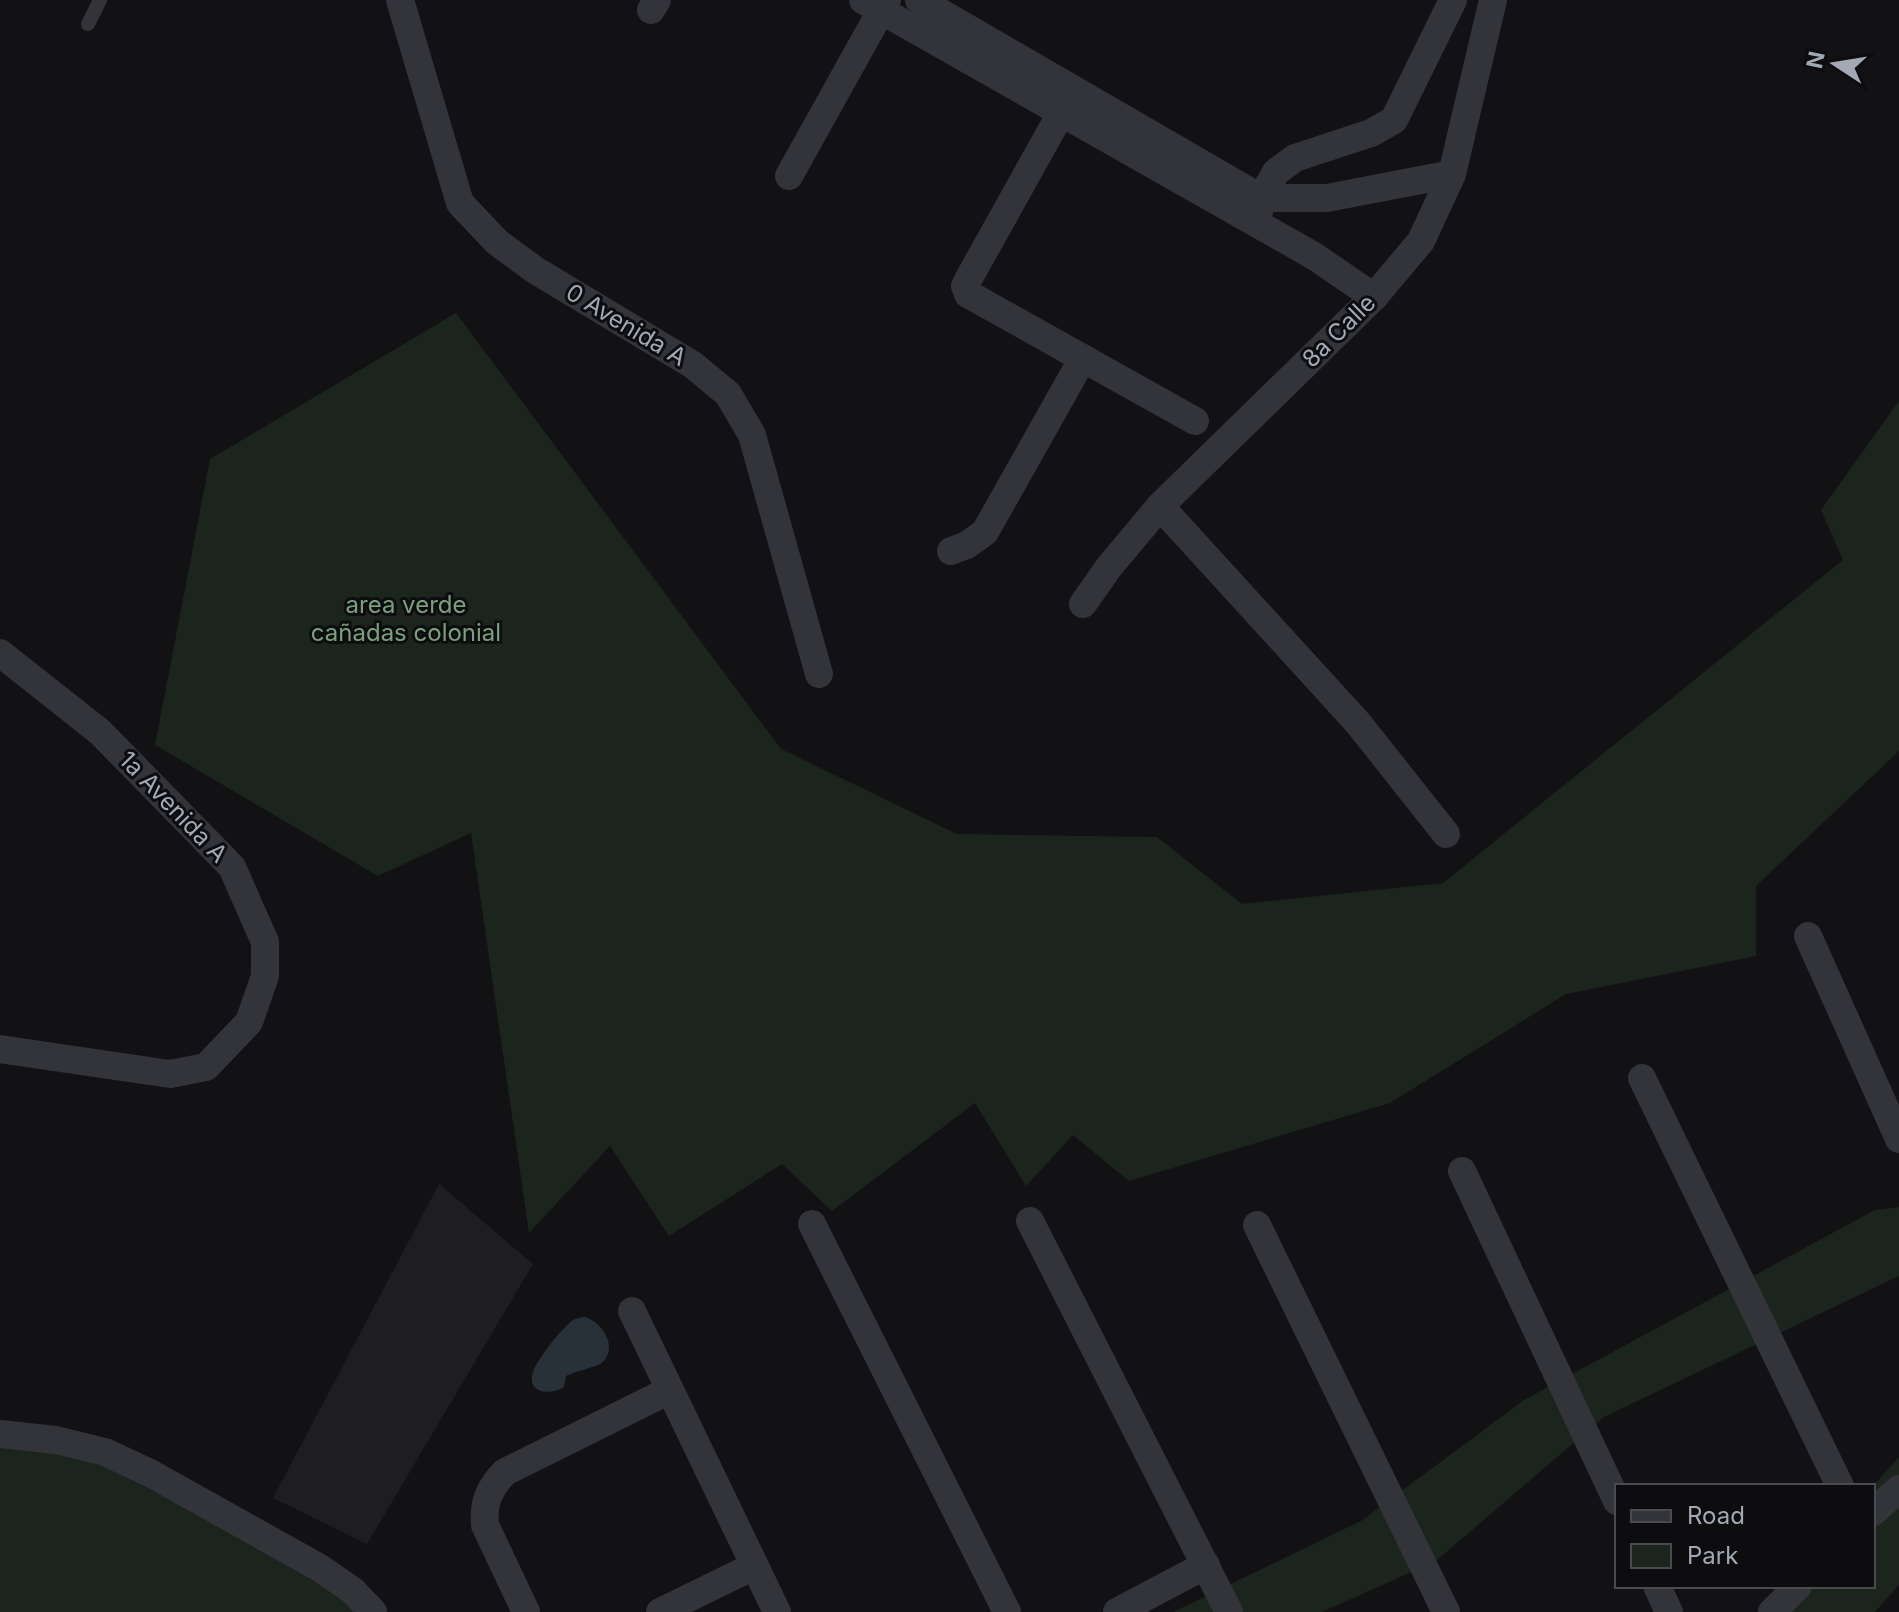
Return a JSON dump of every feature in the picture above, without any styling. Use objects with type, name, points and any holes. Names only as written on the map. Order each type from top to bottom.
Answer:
[{"type":"street","name":"0 Avenida A","points":[[400,0],[460,203],[497,242],[535,270],[693,365],[728,394],[752,435],[819,674]]},
{"type":"street","points":[[919,0],[1068,101]]},
{"type":"street","points":[[1259,211],[1276,172],[1295,158],[1371,133],[1394,120],[1453,0]]},
{"type":"street","name":"8a Calle","points":[[1083,604],[1109,567],[1160,506],[1374,297],[1421,241],[1452,174],[1493,0]]},
{"type":"street","points":[[789,176],[877,4],[1068,101],[1259,211],[1314,256],[1374,297]]},
{"type":"street","points":[[1068,101],[965,286],[968,294],[1195,421]]},
{"type":"street","points":[[1259,211],[1452,174]]},
{"type":"street","points":[[951,551],[967,545],[985,532],[1083,358]]},
{"type":"street","points":[[1160,506],[1358,723],[1446,834]]},
{"type":"street","name":"1a Avenida A","points":[[0,653],[100,732],[232,867],[265,942],[265,976],[249,1022],[206,1067],[170,1074],[0,1049]]},
{"type":"street","points":[[1808,936],[1899,1139]]},
{"type":"street","points":[[1642,1078],[1839,1484]]},
{"type":"street","points":[[1462,1171],[1615,1497]]},
{"type":"street","points":[[1030,1221],[1229,1612]]},
{"type":"street","points":[[812,1224],[1007,1612]]},
{"type":"street","points":[[1257,1225],[1446,1612]]},
{"type":"street","points":[[632,1311],[777,1612]]},
{"type":"street","points":[[526,1612],[485,1525],[487,1496],[495,1482],[505,1472],[670,1390]]},
{"type":"street","points":[[0,1434],[56,1440],[105,1452],[150,1473],[320,1568],[353,1591],[373,1612]]},
{"type":"street","points":[[1875,1510],[1899,1489]]},
{"type":"street","points":[[1117,1612],[1206,1565]]},
{"type":"street","points":[[660,1612],[754,1566]]},
{"type":"street","points":[[1658,1588],[1669,1612]]},
{"type":"street","points":[[1772,1612],[1796,1588]]},
{"type":"lane","points":[[88,24],[100,0]]},
{"type":"shaded area","points":[[439,1184],[533,1264],[367,1544],[273,1498]]},
{"type":"shaded area","points":[[585,1317],[597,1324],[606,1336],[609,1343],[607,1357],[600,1364],[566,1376],[564,1387],[559,1390],[538,1390],[532,1376],[543,1354],[568,1324]]},
{"type":"green space","name":"area verde cañadas colonial","points":[[456,313],[781,749],[957,834],[1157,837],[1242,904],[1443,883],[1843,560],[1821,510],[1899,401],[1899,751],[1756,886],[1756,956],[1566,994],[1390,1103],[1129,1181],[1073,1135],[1026,1186],[975,1103],[832,1211],[782,1164],[669,1236],[610,1146],[529,1233],[471,833],[378,876],[155,745],[210,459]]},
{"type":"green space","points":[[1899,1207],[1899,1276],[1604,1417],[1436,1561],[1322,1612],[1173,1612],[1361,1521],[1524,1400],[1875,1210]]},
{"type":"green space","points":[[0,1435],[150,1473],[287,1550],[359,1612],[0,1612]]},
{"type":"green space","points":[[1899,1457],[1899,1585],[1875,1612],[1761,1612],[1783,1588],[1875,1588],[1875,1484]]}]
